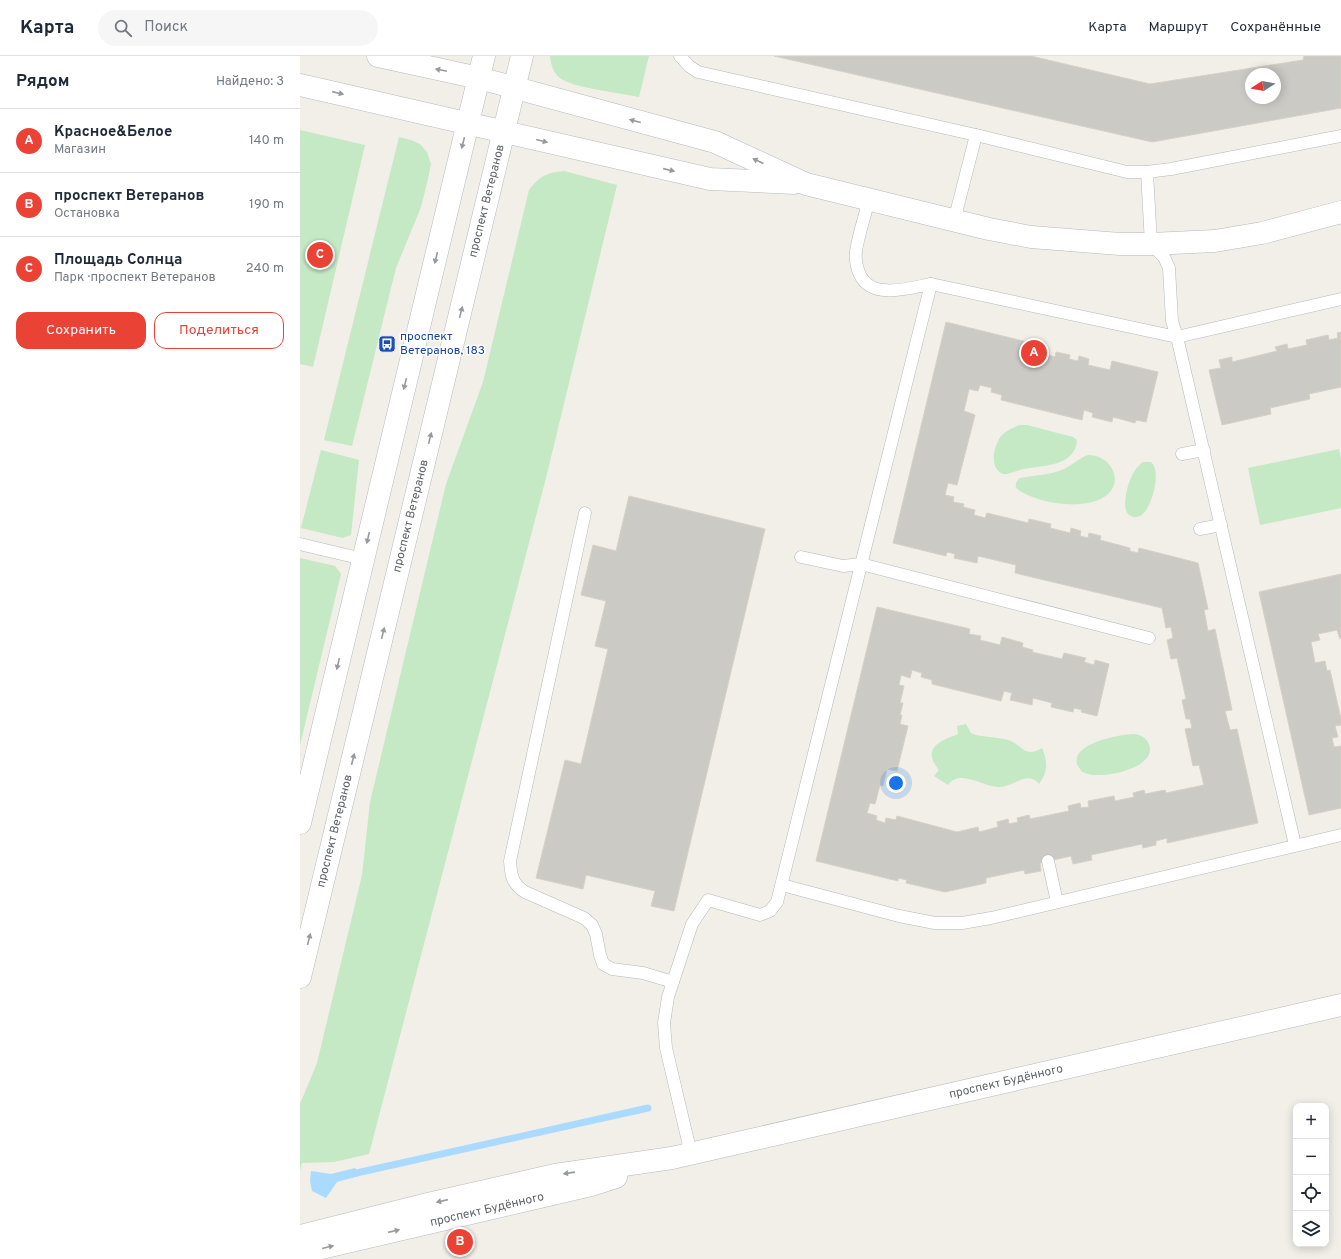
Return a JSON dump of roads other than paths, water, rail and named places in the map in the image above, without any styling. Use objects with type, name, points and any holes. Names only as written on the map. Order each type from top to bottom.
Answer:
[{"type":"street","points":[[378,56],[479,78],[715,142],[806,184]]},
{"type":"street","points":[[300,823],[484,56]]},
{"type":"street","name":"проспект Ветеранов","points":[[300,977],[522,56]]},
{"type":"street","points":[[300,85],[468,122],[568,147],[710,179],[806,184],[954,221],[1031,237],[1120,244],[1151,244],[1215,240],[1262,233],[1341,212]]},
{"type":"street","name":"проспект Будённого","points":[[306,1231],[555,1175],[682,1156],[1341,1005]]},
{"type":"street","name":"проспект Будённого","points":[[300,1254],[591,1185],[682,1156]]},
{"type":"lane","points":[[680,56],[688,66],[698,72],[976,135],[1127,172],[1147,172],[1171,169],[1341,136]]},
{"type":"lane","points":[[954,221],[976,135]]},
{"type":"lane","points":[[1147,172],[1151,244],[1164,257],[1169,268],[1172,321],[1204,450],[1295,845]]},
{"type":"lane","points":[[869,199],[856,252],[858,269],[864,282],[871,287],[887,290],[904,289],[931,284],[1177,337],[1341,299]]},
{"type":"lane","points":[[682,1156],[666,1048],[664,1023],[668,997],[692,924],[708,900],[760,915],[770,911],[777,902],[931,284]]},
{"type":"lane","points":[[1182,454],[1204,450]]},
{"type":"lane","points":[[586,513],[510,861],[512,876],[517,887],[525,892],[584,918],[592,925],[596,934],[600,956],[604,964],[612,969],[643,973],[673,982]]},
{"type":"lane","points":[[1200,529],[1221,525]]},
{"type":"lane","points":[[300,544],[363,560]]},
{"type":"lane","points":[[800,557],[843,566],[861,564],[1149,638]]},
{"type":"lane","points":[[782,885],[899,916],[935,923],[962,923],[991,918],[1341,835]]},
{"type":"lane","points":[[1048,861],[1057,902]]},
{"type":"water","points":[[355,1168],[359,1172],[359,1176],[337,1182],[326,1198],[312,1191],[310,1181],[311,1171],[331,1174]]},
{"type":"waterway","points":[[352,1174],[648,1108]]},
{"type":"place","name":"Площадь Солнца","points":[[320,255]]},
{"type":"place","name":"проспект Ветеранов, 183","points":[[387,344]]},
{"type":"place","name":"Красное&Белое","points":[[1034,353]]},
{"type":"place","name":"проспект Ветеранов","points":[[460,1242]]}]
